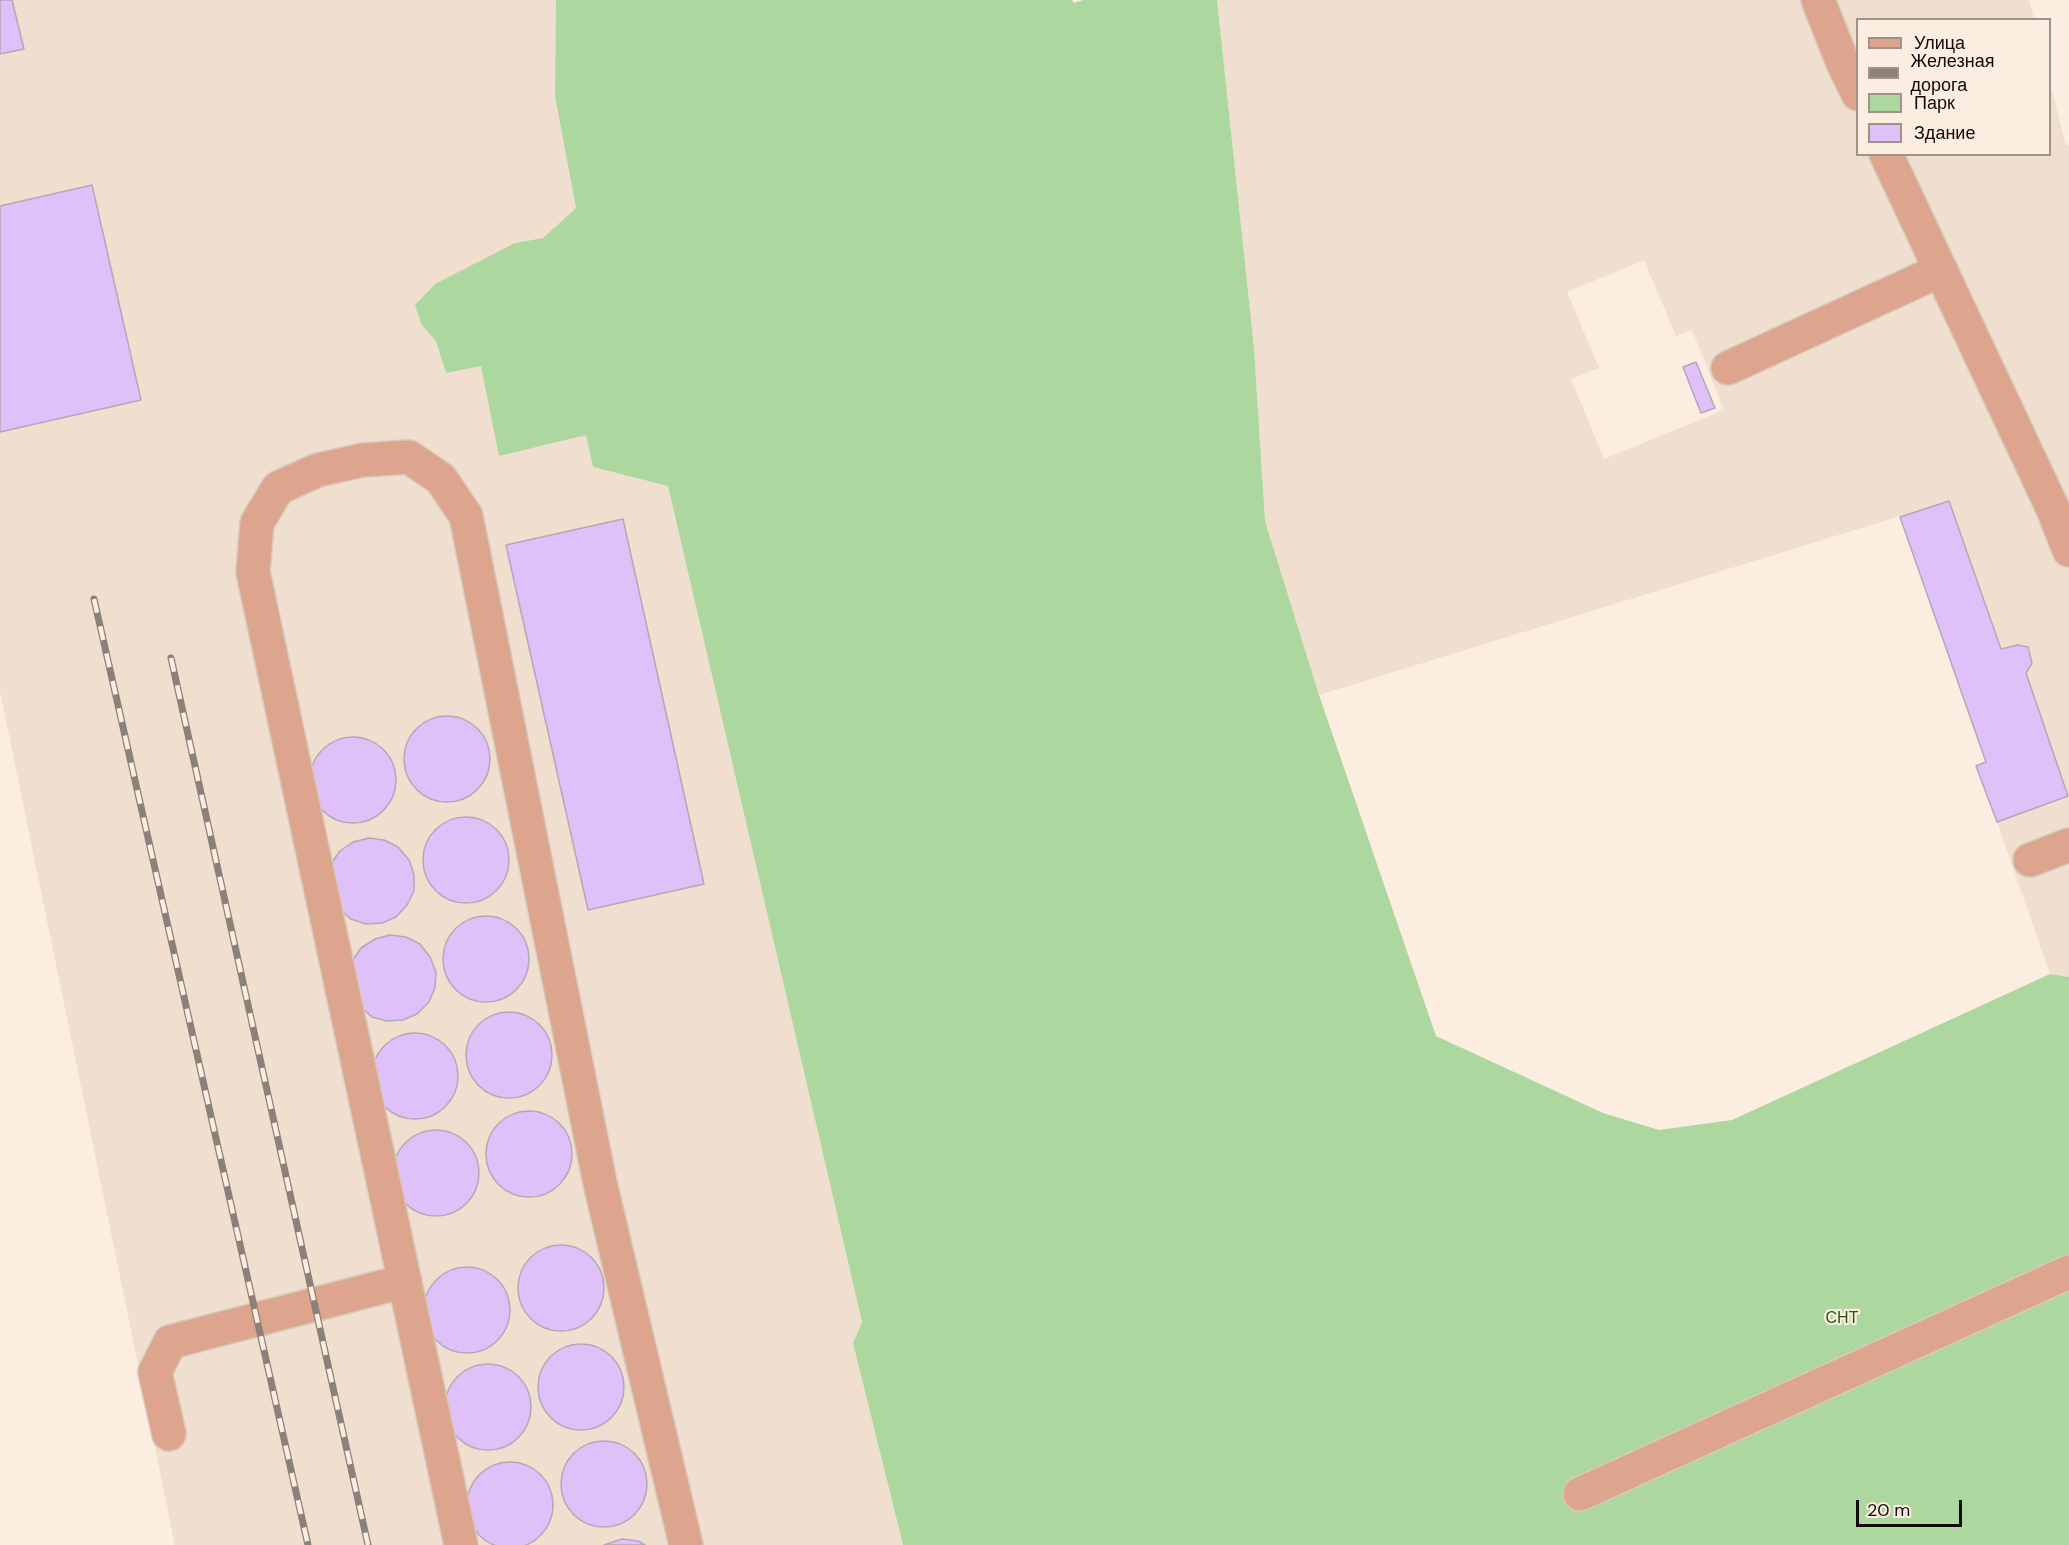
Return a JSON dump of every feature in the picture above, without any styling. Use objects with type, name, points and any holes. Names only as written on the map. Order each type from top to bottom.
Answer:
[{"type":"lane","points":[[1818,0],[1856,92]]},
{"type":"lane","points":[[1887,156],[2053,508],[2069,550]]},
{"type":"lane","points":[[1728,368],[1941,270]]},
{"type":"lane","points":[[460,1545],[253,572],[257,523],[279,488],[318,470],[363,460],[409,457],[441,479],[466,516],[600,1183],[686,1545]]},
{"type":"lane","points":[[2030,860],[2069,845]]},
{"type":"lane","points":[[1580,1494],[2069,1272]]},
{"type":"lane","points":[[169,1434],[155,1372],[170,1342],[405,1281]]},
{"type":"shaded area","points":[[0,0],[556,0],[555,96],[576,208],[543,238],[515,243],[421,324],[436,341],[446,373],[481,366],[586,435],[593,467],[668,486],[862,1322],[853,1343],[903,1545],[175,1545],[0,691]]},
{"type":"shaded area","points":[[1217,0],[2029,0],[2034,18],[1856,18],[1856,156],[2051,156],[2051,86],[2065,143],[2069,146],[2069,977],[2050,974],[1997,822],[2068,796],[2026,673],[2031,663],[2029,648],[2018,645],[2001,649],[1949,501],[1319,695],[1265,521],[1254,348]],"holes":[[[1644,260],[1676,336],[1692,330],[1724,410],[1604,459],[1571,379],[1599,368],[1567,292]]]},
{"type":"green space","name":"СНТ","points":[[556,0],[1072,0],[1074,3],[1083,0],[1217,0],[1254,348],[1265,521],[1319,695],[1436,1036],[1603,1113],[1659,1130],[1732,1120],[2050,974],[2069,977],[2069,1545],[903,1545],[853,1343],[862,1322],[668,486],[593,467],[586,435],[499,456],[481,366],[446,373],[436,341],[421,324],[415,305],[435,284],[515,243],[543,238],[576,208],[555,96]]},
{"type":"building","points":[[0,0],[12,0],[24,49],[0,54]]},
{"type":"building","points":[[92,185],[141,400],[0,432],[0,206]]},
{"type":"building","points":[[1696,362],[1715,408],[1701,413],[1683,367]]},
{"type":"building","points":[[1949,501],[2001,649],[2018,645],[2028,647],[2032,663],[2026,673],[2068,796],[1997,822],[1976,766],[1986,762],[1900,517]]},
{"type":"building","points":[[623,519],[704,884],[588,910],[506,545]]},
{"type":"building","points":[[447,716],[471,723],[483,735],[490,759],[483,783],[471,795],[447,802],[423,795],[411,783],[404,759],[411,735],[423,723]]},
{"type":"building","points":[[353,737],[377,744],[389,756],[396,780],[389,804],[377,816],[353,823],[329,816],[317,804],[310,780],[317,756],[329,744]]},
{"type":"building","points":[[466,817],[490,824],[502,836],[509,860],[502,884],[490,896],[466,903],[442,896],[430,884],[423,860],[430,836],[442,824]]},
{"type":"building","points":[[369,838],[384,840],[398,847],[409,860],[414,875],[414,891],[407,905],[396,917],[382,923],[366,924],[351,919],[339,909],[331,864],[340,851],[353,842]]},
{"type":"building","points":[[486,916],[510,923],[522,935],[529,959],[522,983],[510,995],[486,1002],[462,995],[450,983],[443,959],[450,935],[462,923]]},
{"type":"building","points":[[390,935],[406,937],[420,944],[430,957],[436,972],[435,988],[429,1002],[417,1014],[403,1020],[387,1021],[372,1017],[360,1006],[352,961],[361,948],[375,939]]},
{"type":"building","points":[[509,1012],[533,1019],[545,1031],[552,1055],[545,1079],[533,1091],[509,1098],[485,1091],[473,1079],[466,1055],[473,1031],[485,1019]]},
{"type":"building","points":[[415,1033],[439,1040],[451,1052],[458,1076],[451,1100],[439,1112],[415,1119],[391,1112],[379,1100],[372,1076],[379,1052],[391,1040]]},
{"type":"building","points":[[529,1111],[553,1118],[565,1130],[572,1154],[565,1178],[553,1190],[529,1197],[505,1190],[493,1178],[486,1154],[493,1130],[505,1118]]},
{"type":"building","points":[[436,1130],[452,1134],[466,1143],[475,1157],[479,1173],[475,1189],[466,1203],[452,1212],[436,1216],[420,1212],[406,1203],[397,1189],[393,1173],[397,1157],[406,1143],[420,1134]]},
{"type":"building","points":[[561,1245],[585,1252],[597,1264],[604,1288],[597,1312],[585,1324],[561,1331],[537,1324],[525,1312],[518,1288],[525,1264],[537,1252]]},
{"type":"building","points":[[467,1267],[491,1274],[503,1286],[510,1310],[503,1334],[491,1346],[467,1353],[443,1346],[431,1334],[424,1310],[431,1286],[443,1274]]},
{"type":"building","points":[[581,1344],[605,1351],[617,1363],[624,1387],[617,1411],[605,1423],[581,1430],[557,1423],[545,1411],[538,1387],[545,1363],[557,1351]]},
{"type":"building","points":[[488,1364],[512,1371],[524,1383],[531,1407],[524,1431],[512,1443],[488,1450],[464,1443],[452,1431],[445,1407],[452,1383],[464,1371]]},
{"type":"building","points":[[604,1441],[628,1448],[640,1460],[647,1484],[640,1508],[628,1520],[604,1527],[580,1520],[568,1508],[561,1484],[568,1460],[580,1448]]},
{"type":"building","points":[[502,1463],[518,1463],[534,1470],[545,1481],[552,1497],[552,1513],[545,1529],[534,1540],[521,1546],[499,1546],[486,1540],[475,1529],[468,1513],[468,1497],[475,1481],[486,1470]]},
{"type":"building","points":[[622,1539],[638,1541],[645,1545],[604,1545]]},
{"type":"railway","points":[[94,599],[308,1545]]},
{"type":"railway","points":[[171,658],[368,1545]]}]
